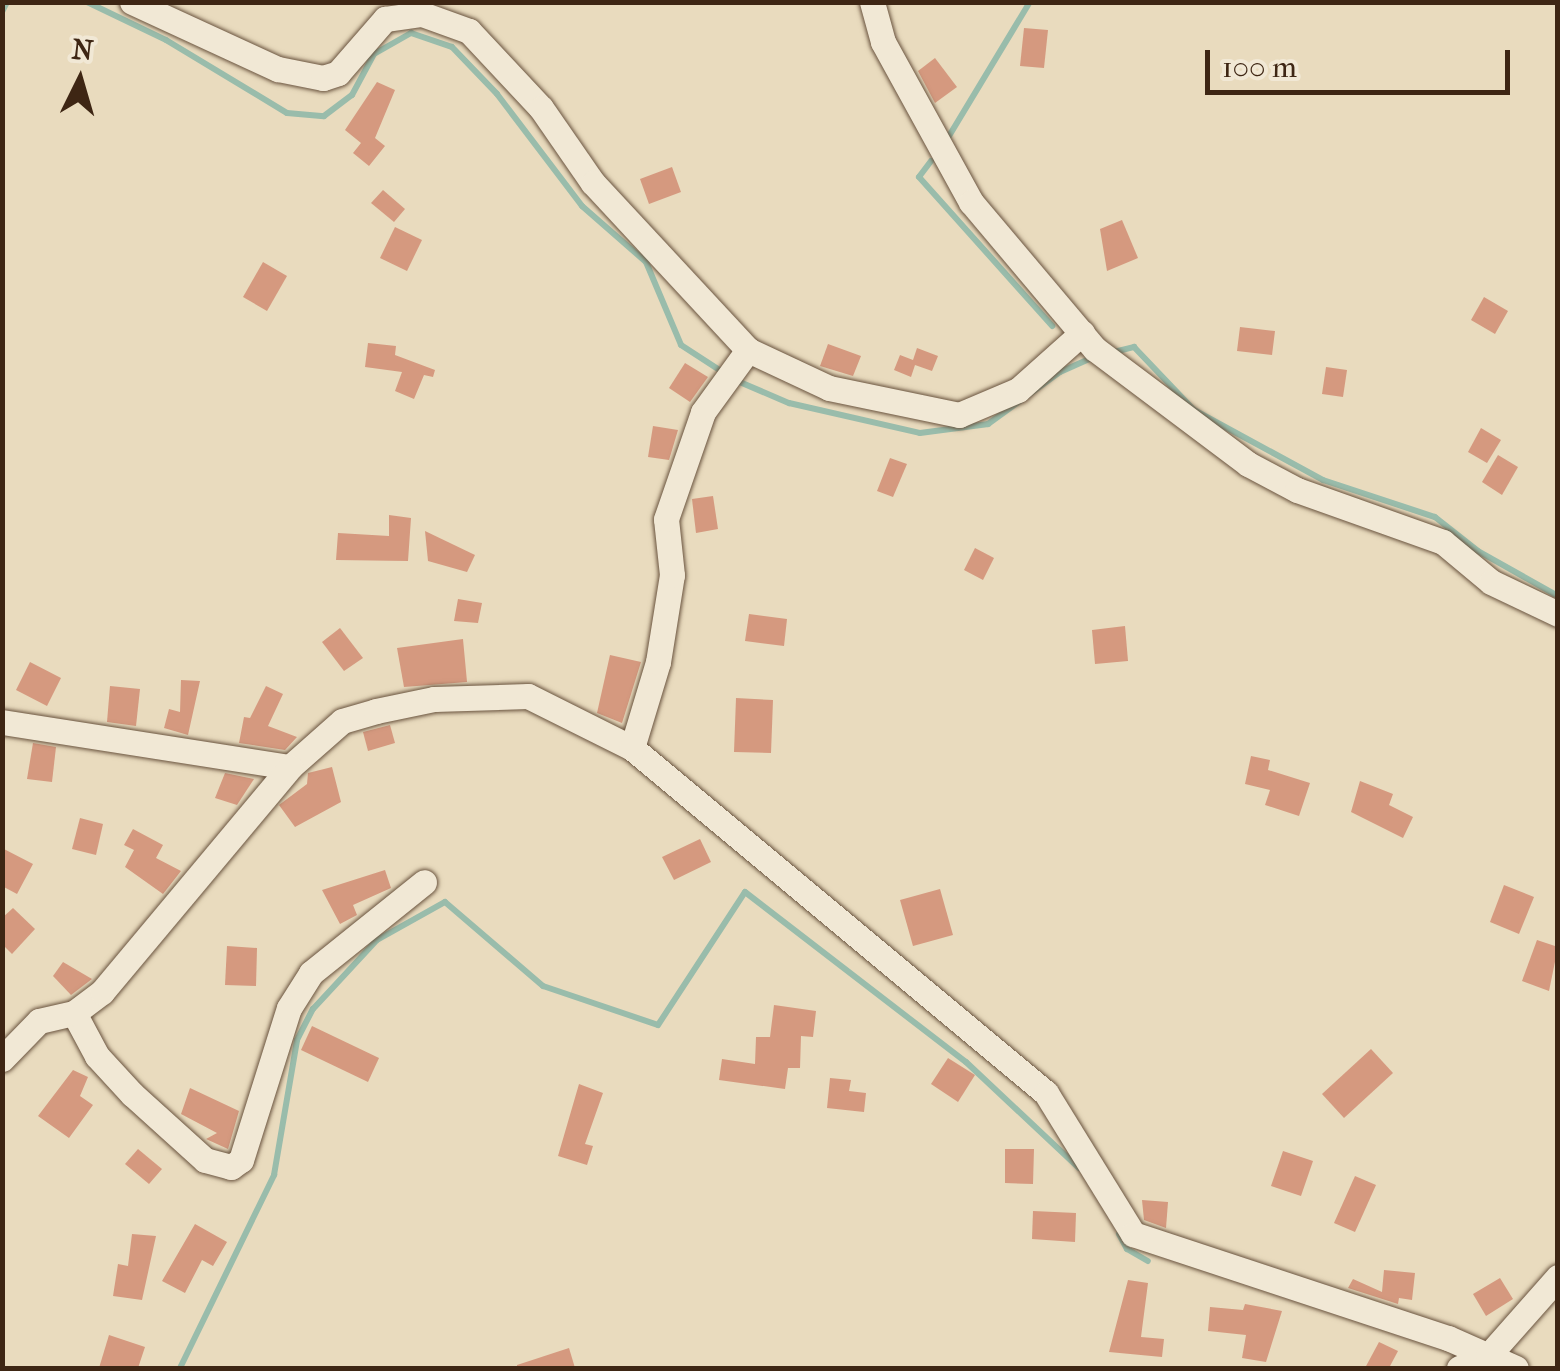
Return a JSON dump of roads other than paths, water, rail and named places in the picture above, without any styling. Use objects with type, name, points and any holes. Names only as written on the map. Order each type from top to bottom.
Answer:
[{"type":"street","points":[[132,2],[278,69],[323,78],[338,73],[385,20],[422,14],[468,31],[542,108],[593,183],[740,357],[829,388],[959,416],[1018,390],[1089,341]]},
{"type":"street","points":[[872,2],[883,42],[971,202],[1089,341],[1248,464],[1297,490],[1443,542],[1492,582],[1558,614]]},
{"type":"street","points":[[632,748],[658,662],[672,574],[666,520],[703,412],[740,357]]},
{"type":"street","points":[[2,1059],[40,1021],[74,1013],[102,992],[290,767],[342,721],[434,699],[528,696],[632,748],[1046,1092],[1134,1234],[1516,1368]]},
{"type":"street","points":[[2,722],[290,767]]},
{"type":"street","points":[[74,1013],[96,1056],[132,1094],[205,1160],[231,1167],[241,1160],[289,1008],[311,973],[424,882]]},
{"type":"street","points":[[1459,1368],[1488,1356],[1558,1277]]},
{"type":"waterway","points":[[2,12],[7,2]]},
{"type":"waterway","points":[[87,2],[166,40],[287,113],[324,116],[352,95],[374,54],[411,33],[452,47],[497,94],[582,206],[646,262],[681,345],[724,373]]},
{"type":"waterway","points":[[946,141],[1030,2]]},
{"type":"waterway","points":[[931,161],[919,177],[1052,326]]},
{"type":"waterway","points":[[1114,352],[1134,347],[1194,410],[1323,480],[1435,517],[1478,551],[1558,596]]},
{"type":"waterway","points":[[735,380],[789,403],[920,433],[988,424],[1060,372],[1092,358]]},
{"type":"waterway","points":[[180,1368],[274,1175],[297,1040],[313,1009],[377,940],[445,902],[543,986],[658,1025],[745,892],[966,1062],[1079,1168]]},
{"type":"waterway","points":[[1119,1234],[1127,1249],[1148,1261]]}]
